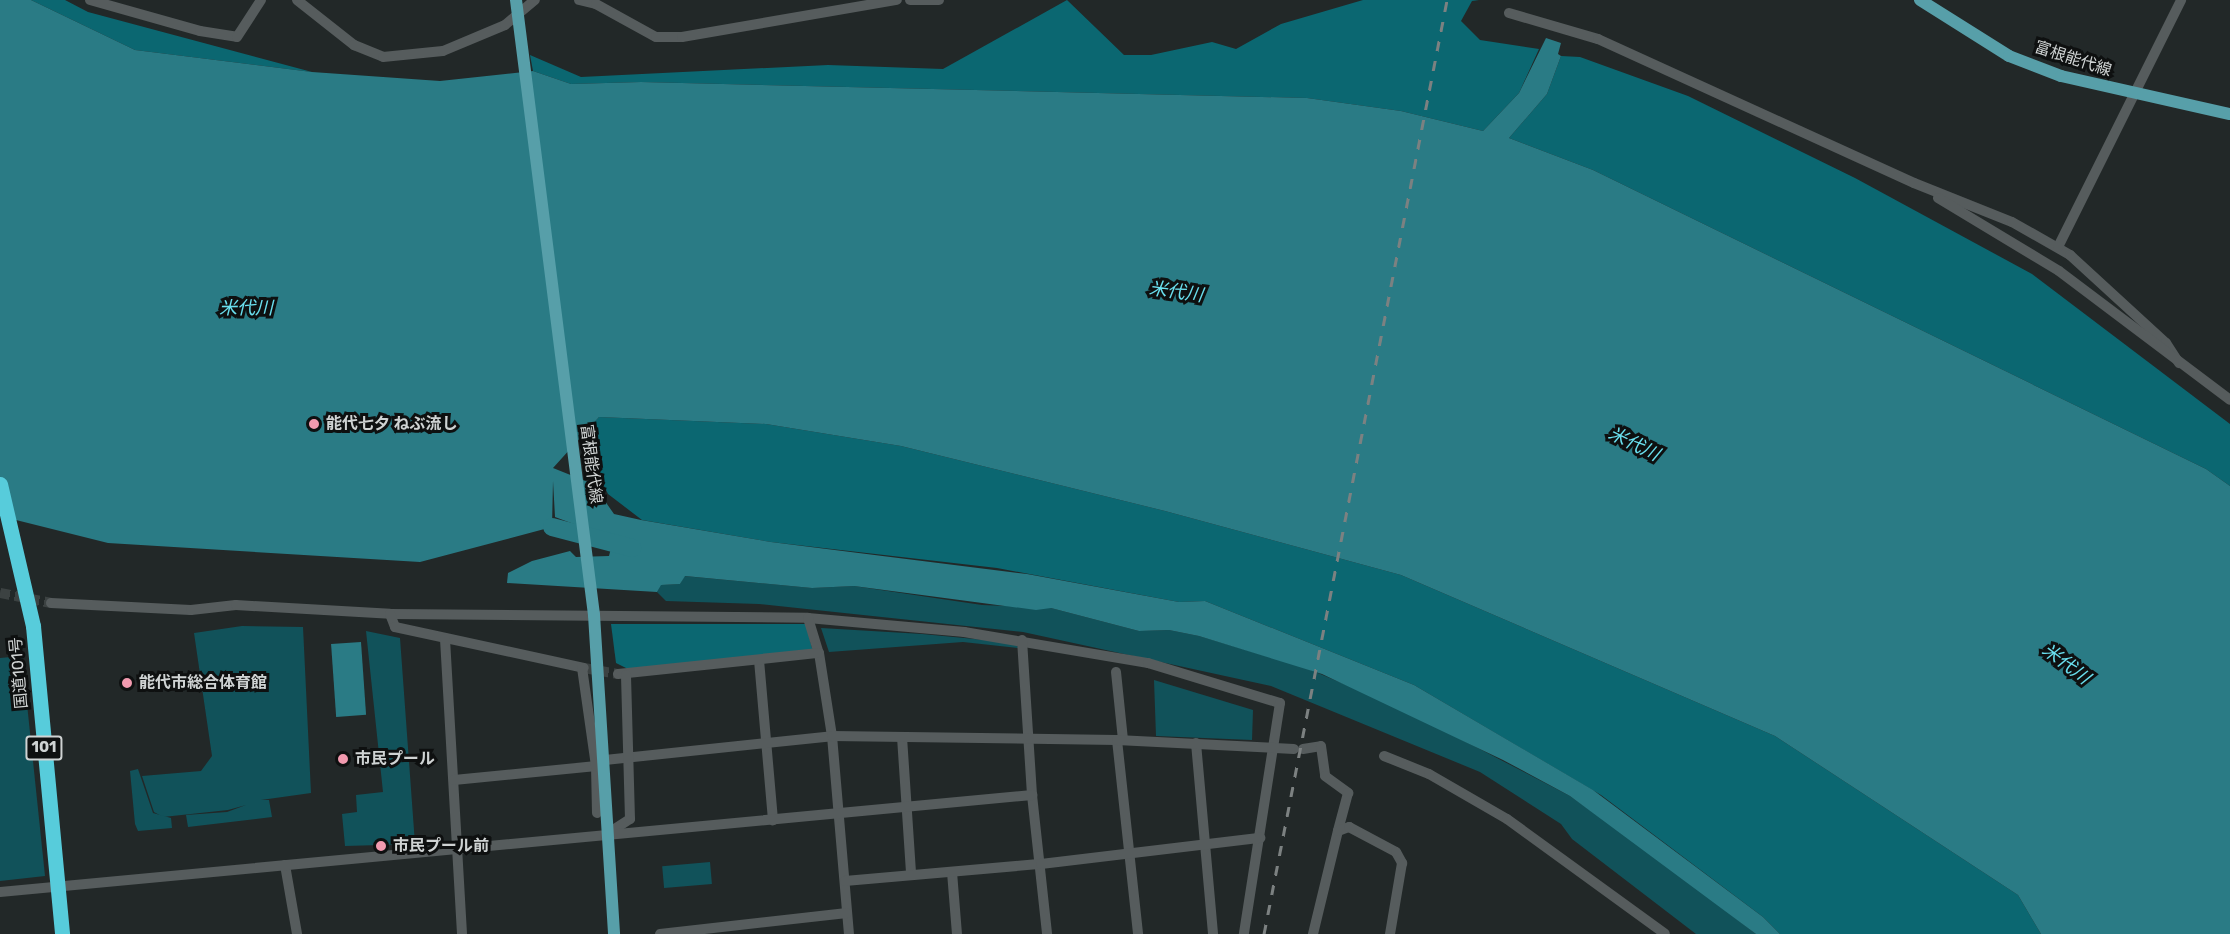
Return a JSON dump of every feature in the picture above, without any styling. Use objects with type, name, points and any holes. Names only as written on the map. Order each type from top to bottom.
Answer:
[{"type":"highway","name":"国道101号","points":[[0,484],[30,609],[62,934]]},
{"type":"main road","name":"富根能代線","points":[[516,0],[594,615],[600,696],[600,763],[608,834],[614,934]]},
{"type":"main road","name":"富根能代線","points":[[1920,0],[2009,56],[2061,75],[2133,95],[2230,114]]},
{"type":"street","points":[[90,0],[190,29],[237,37],[261,0]]},
{"type":"street","points":[[297,0],[354,45],[383,57],[443,51],[505,25],[535,0]]},
{"type":"street","points":[[579,0],[598,2],[656,37],[718,32],[897,0]]},
{"type":"street","points":[[822,0],[824,12]]},
{"type":"street","points":[[914,1],[939,0]]},
{"type":"street","points":[[2058,247],[2181,0]]},
{"type":"street","points":[[1509,13],[1578,31],[1914,183],[2012,222],[2058,247],[2166,343],[2180,363]]},
{"type":"street","points":[[1914,183],[2059,271],[2230,400]]},
{"type":"street","points":[[51,603],[191,610],[236,604],[390,614],[808,618],[1022,640],[1148,663],[1280,704],[1244,934]]},
{"type":"street","points":[[390,614],[395,627],[583,668],[600,763],[597,813]]},
{"type":"street","points":[[808,618],[819,653],[832,736],[849,934]]},
{"type":"street","points":[[445,639],[462,934]]},
{"type":"street","points":[[1022,640],[1032,795],[1047,934]]},
{"type":"street","points":[[608,834],[630,819],[631,758],[622,674],[819,653]]},
{"type":"street","points":[[759,660],[772,820]]},
{"type":"street","points":[[1116,672],[1137,934]]},
{"type":"street","points":[[454,780],[832,736],[1120,740],[1273,748],[1321,746],[1325,776],[1348,793],[1313,934]]},
{"type":"street","points":[[902,737],[911,874]]},
{"type":"street","points":[[1196,743],[1214,934]]},
{"type":"street","points":[[1384,756],[1429,774],[1507,819],[1665,934]]},
{"type":"street","points":[[0,892],[457,846],[772,820],[1032,795]]},
{"type":"street","points":[[1338,831],[1349,827],[1396,852],[1402,863],[1390,934]]},
{"type":"street","points":[[845,881],[1041,864],[1260,838]]},
{"type":"street","points":[[285,865],[297,934]]},
{"type":"street","points":[[952,872],[957,934]]},
{"type":"street","points":[[660,934],[848,913]]},
{"type":"shaded area","points":[[31,0],[65,0],[88,12],[312,72],[135,50]]},
{"type":"shaded area","points":[[1067,0],[1124,55],[1151,55],[1212,42],[1236,49],[1281,24],[1363,0],[1479,0],[1472,1],[1461,21],[1480,40],[1539,49],[1519,93],[1483,131],[1401,111],[1307,98],[641,82],[571,84],[533,71],[530,55],[581,77],[828,65],[943,69]]},
{"type":"shaded area","points":[[1561,56],[1580,57],[1688,96],[1855,178],[2032,274],[2230,424],[2230,486],[2206,469],[1593,170],[1509,138],[1547,94]]},
{"type":"shaded area","points":[[599,417],[766,424],[901,446],[1165,511],[1401,575],[1775,736],[2018,895],[2041,934],[1780,934],[1763,917],[1601,795],[1414,685],[1205,601],[1179,602],[997,568],[771,542],[642,520],[608,494],[593,464],[586,431]]},
{"type":"shaded area","points":[[684,576],[812,588],[854,586],[982,605],[1051,608],[1139,631],[1169,630],[1199,636],[1306,668],[1401,708],[1570,796],[1652,854],[1756,934],[1696,934],[1572,839],[1561,824],[1480,772],[1271,686],[1023,632],[759,604],[666,601],[657,592],[660,585],[680,584]]},
{"type":"shaded area","points":[[611,624],[806,624],[813,652],[630,670],[616,663]]},
{"type":"shaded area","points":[[242,626],[303,627],[311,793],[261,800],[269,800],[272,817],[188,827],[186,815],[227,812],[246,805],[228,810],[163,817],[154,812],[142,776],[201,771],[212,756],[194,633]]},
{"type":"shaded area","points":[[821,628],[1017,643],[1018,648],[963,642],[829,652]]},
{"type":"shaded area","points":[[366,631],[400,638],[415,844],[345,846],[342,814],[357,812],[356,795],[383,792]]},
{"type":"shaded area","points":[[22,656],[45,876],[0,881],[0,658]]},
{"type":"shaded area","points":[[1154,680],[1253,710],[1252,740],[1156,736]]},
{"type":"shaded area","points":[[138,769],[153,813],[171,818],[172,828],[138,831],[135,824],[130,771]]},
{"type":"shaded area","points":[[710,862],[712,884],[664,888],[662,866]]},
{"type":"water","name":"米代川","points":[[0,0],[31,0],[135,50],[312,72],[440,81],[533,71],[571,84],[641,82],[1307,98],[1401,111],[1483,131],[1519,93],[1546,38],[1561,43],[1558,54],[1561,56],[1547,94],[1509,138],[1593,170],[2206,469],[2230,486],[2230,934],[2041,934],[2018,895],[1775,736],[1401,575],[1165,511],[901,446],[766,424],[599,417],[553,468],[593,484],[614,514],[641,520],[771,542],[1027,574],[1179,602],[1205,601],[1414,685],[1593,790],[1763,917],[1780,934],[1756,934],[1570,796],[1503,760],[1322,674],[1199,636],[1169,630],[1139,631],[1051,608],[1036,610],[854,586],[812,588],[685,576],[680,584],[661,585],[657,592],[507,583],[508,573],[532,561],[570,551],[576,557],[609,556],[611,548],[606,536],[555,517],[553,481],[552,527],[420,562],[108,543],[0,516]]},
{"type":"water","name":"市民プール","points":[[361,642],[366,715],[336,717],[331,644]]},
{"type":"waterway","points":[[552,527],[632,548]]},
{"type":"tunnel","points":[[0,593],[51,603]]},
{"type":"tunnel","points":[[584,668],[618,674]]},
{"type":"railway","points":[[1264,934],[1447,0]]},
{"type":"place","name":"能代七夕 ねぶ流し","points":[[314,424]]},
{"type":"place","name":"能代市総合体育館","points":[[127,683]]},
{"type":"place","name":"市民プール","points":[[343,759]]},
{"type":"place","name":"市民プール前","points":[[381,846]]}]
